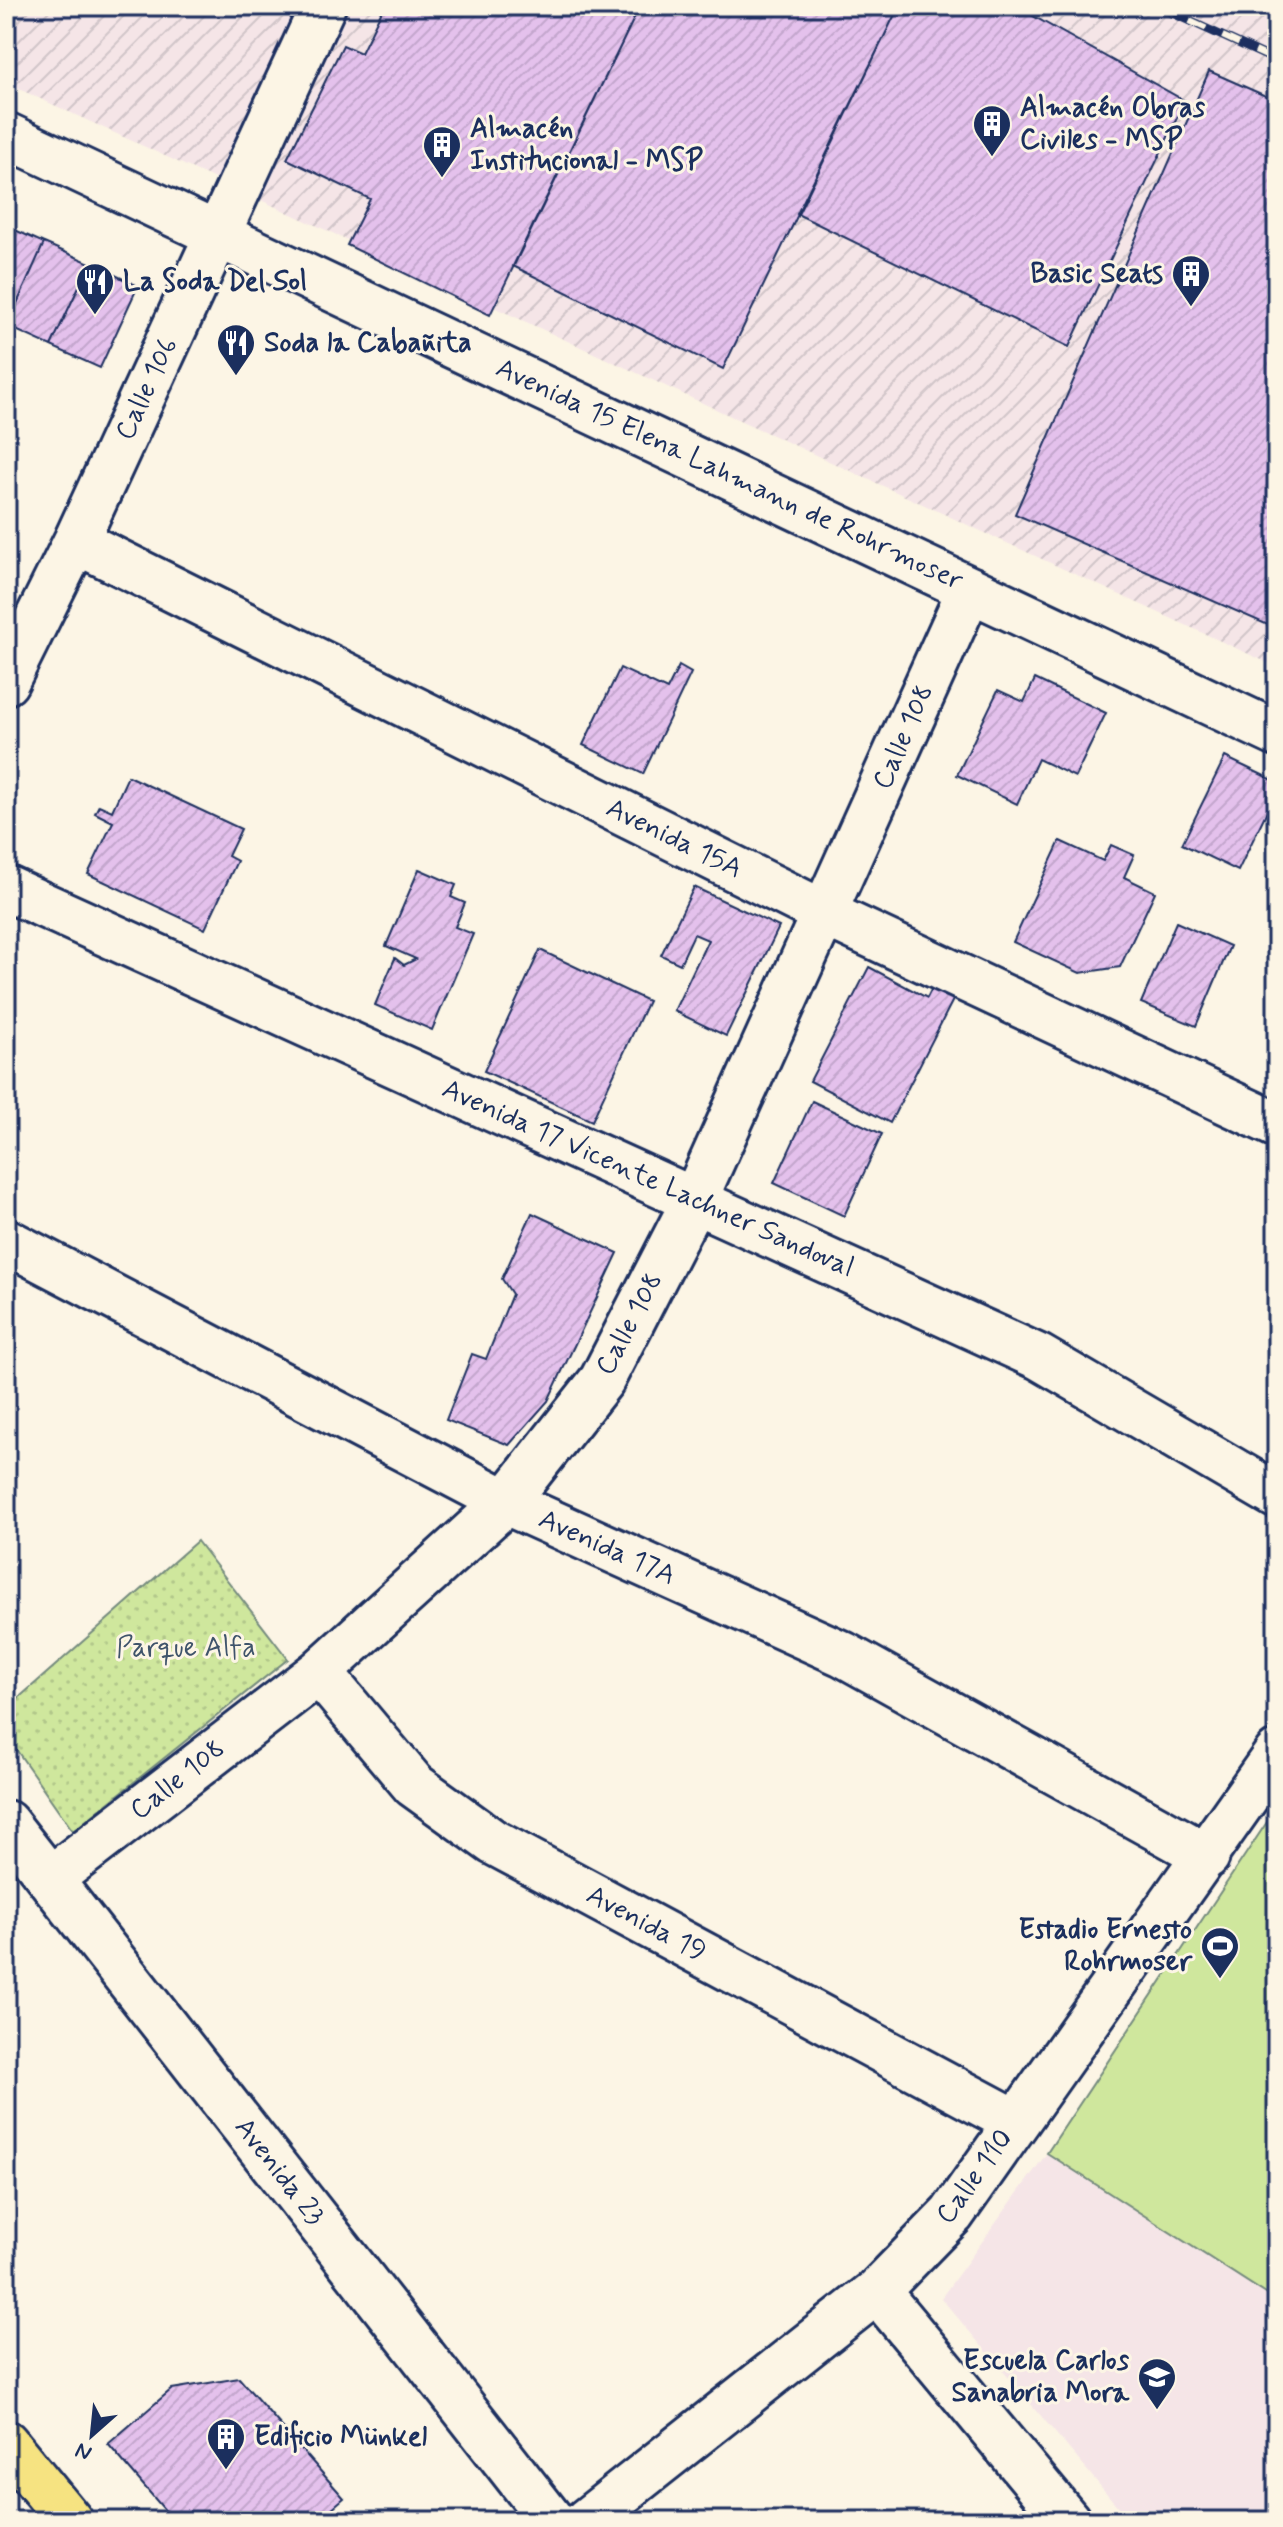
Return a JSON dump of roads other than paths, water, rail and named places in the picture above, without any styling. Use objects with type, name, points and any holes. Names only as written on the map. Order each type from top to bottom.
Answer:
[{"type":"main road","points":[[6,2443],[70,2521]]},
{"type":"street","name":"Calle 106","points":[[6,682],[76,541],[323,6]]},
{"type":"street","name":"Avenida 15 Elena Lahmann de Rohrmoser","points":[[6,135],[1277,734]]},
{"type":"street","name":"Avenida 15A","points":[[76,541],[824,913],[1277,1125]]},
{"type":"street","name":"Calle 108","points":[[50,1879],[319,1672],[506,1502],[602,1380],[695,1199],[970,589]]},
{"type":"street","name":"Avenida 17 Vicente Lachner Sandoval","points":[[6,888],[1039,1357],[1277,1496]]},
{"type":"street","name":"Avenida 17A","points":[[6,1241],[506,1502],[843,1654],[1207,1856]]},
{"type":"street","name":"Avenida 19","points":[[319,1672],[414,1785],[493,1842],[1016,2122]]},
{"type":"street","name":"Calle 110","points":[[586,2521],[877,2291],[952,2214],[1277,1753]]},
{"type":"street","name":"Avenida 23","points":[[6,1823],[552,2521]]},
{"type":"street","points":[[877,2291],[1068,2521]]},
{"type":"railway","points":[[1157,6],[1277,61]]},
{"type":"place","name":"Almacén Obras Civiles - MSP","points":[[992,158]]},
{"type":"place","name":"Almacén Institucional - MSP","points":[[442,179]]},
{"type":"place","name":"Basic Seats","points":[[1191,308]]},
{"type":"place","name":"La Soda Del Sol","points":[[95,316]]},
{"type":"place","name":"Soda la Cabañita","points":[[236,377]]},
{"type":"place","name":"Estadio Ernesto Rohrmoser","points":[[1220,1980]]},
{"type":"place","name":"Escuela Carlos Sanabria Mora","points":[[1157,2411]]},
{"type":"place","name":"Edificio Münkel","points":[[226,2471]]},
{"type":"park label","name":"Parque Alfa","points":[[186,1648]]}]
